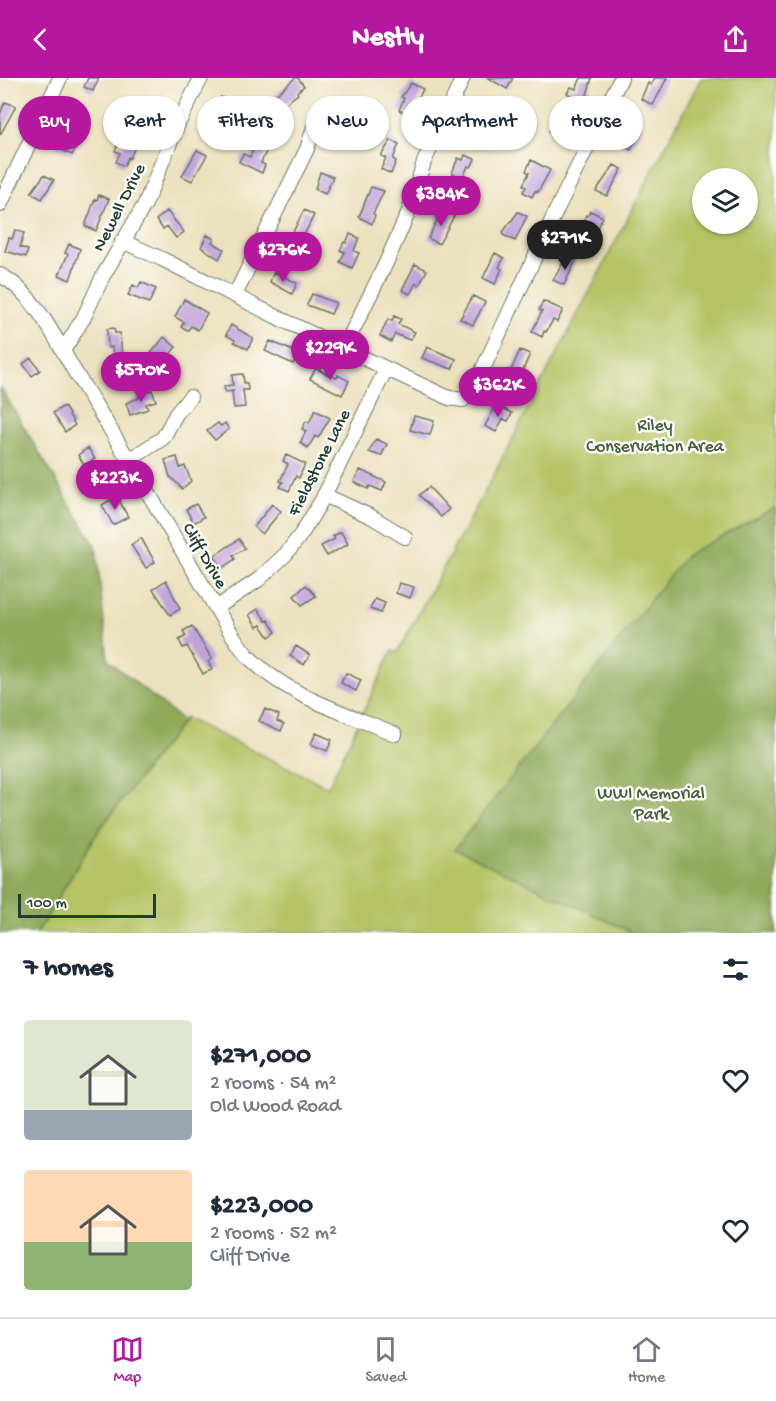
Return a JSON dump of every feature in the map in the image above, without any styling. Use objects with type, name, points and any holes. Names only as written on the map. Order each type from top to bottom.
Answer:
[{"type":"street","points":[[0,205],[60,78]]},
{"type":"street","name":"Newell Drive","points":[[63,351],[145,204],[176,128],[201,78]]},
{"type":"street","points":[[327,365],[344,348],[409,211],[424,162],[463,78]]},
{"type":"street","points":[[122,242],[449,399],[463,400],[471,391],[621,78]]},
{"type":"street","points":[[235,295],[307,150]]},
{"type":"street","name":"Cliff Drive","points":[[0,275],[22,292],[45,321],[216,608],[246,654],[279,681],[308,697],[395,734]]},
{"type":"street","name":"Fieldstone Lane","points":[[216,608],[258,580],[286,554],[302,533],[324,495],[386,369]]},
{"type":"street","points":[[129,460],[163,438],[176,414],[190,397]]},
{"type":"street","points":[[324,495],[372,517],[405,537]]},
{"type":"green space","name":"Riley Conservation Area","points":[[701,78],[776,78],[776,933],[37,933],[99,830],[185,718],[328,787],[392,651],[397,653],[491,480]]},
{"type":"green space","points":[[0,387],[96,547],[108,660],[183,721],[99,830],[37,933],[0,933]]},
{"type":"green space","name":"WWI Memorial Park","points":[[776,507],[776,933],[633,933],[455,849],[686,555]]},
{"type":"building","points":[[88,78],[99,78],[93,91],[84,87]]},
{"type":"building","points":[[295,78],[298,78],[304,86],[294,97],[275,96]]},
{"type":"building","points":[[488,78],[513,78],[507,89]]},
{"type":"building","points":[[581,78],[592,78],[587,95],[590,96],[572,96],[567,93],[571,87],[576,89]]},
{"type":"building","points":[[655,78],[667,78],[653,105],[643,100],[642,96],[648,83],[651,85]]},
{"type":"building","points":[[411,83],[423,89],[420,96],[402,96]]},
{"type":"building","points":[[5,102],[16,106],[0,135],[0,114]]},
{"type":"building","points":[[391,140],[399,144],[393,159],[396,161],[391,174],[381,169],[386,158],[381,156],[385,150],[389,150]]},
{"type":"building","points":[[61,150],[75,150],[72,155]]},
{"type":"building","points":[[134,150],[124,166],[116,162],[120,153],[115,151]]},
{"type":"building","points":[[197,150],[207,155],[192,181],[182,176]]},
{"type":"building","points":[[253,150],[267,150],[261,163],[265,165],[262,173],[239,162],[243,154],[250,157]]},
{"type":"building","points":[[465,155],[475,159],[471,167],[468,166],[463,178],[452,173],[458,158],[463,160]]},
{"type":"building","points":[[531,160],[550,170],[538,192],[535,191],[532,197],[523,192],[526,187],[523,185],[529,173],[526,171]]},
{"type":"building","points":[[614,165],[622,169],[607,196],[596,191]]},
{"type":"building","points":[[320,172],[333,177],[325,194],[315,189]]},
{"type":"building","points":[[44,175],[54,180],[42,199],[31,193]]},
{"type":"building","points":[[371,187],[384,191],[373,214],[375,215],[372,224],[359,217]]},
{"type":"building","points":[[99,195],[109,199],[96,231],[85,226],[95,199],[97,200]]},
{"type":"building","points":[[443,209],[454,216],[439,244],[428,238]]},
{"type":"building","points":[[304,210],[314,215],[303,237],[293,232]]},
{"type":"building","points":[[167,211],[184,232],[176,238],[167,226],[163,229],[156,220]]},
{"type":"building","points":[[590,211],[603,217],[592,240],[578,234]]},
{"type":"building","points":[[518,212],[527,216],[515,241],[503,235],[503,232]]},
{"type":"building","points":[[15,230],[24,233],[20,247],[28,250],[26,257],[5,251],[9,238],[12,239]]},
{"type":"building","points":[[350,234],[359,238],[354,251],[359,253],[352,268],[340,262],[345,252],[340,250]]},
{"type":"building","points":[[207,235],[214,239],[212,242],[224,249],[219,259],[201,247]]},
{"type":"building","points":[[69,244],[80,249],[70,280],[59,275],[68,254],[65,253]]},
{"type":"building","points":[[495,253],[504,258],[495,284],[483,278]]},
{"type":"building","points":[[567,256],[576,260],[564,285],[553,280]]},
{"type":"building","points":[[415,264],[427,270],[419,285],[416,283],[410,294],[402,290]]},
{"type":"building","points":[[274,272],[297,283],[292,294],[270,282]]},
{"type":"building","points":[[141,282],[156,289],[149,303],[128,295],[133,285],[138,288]]},
{"type":"building","points":[[312,294],[336,303],[331,314],[307,305]]},
{"type":"building","points":[[473,296],[485,302],[473,325],[460,319]]},
{"type":"building","points":[[184,299],[207,313],[198,330],[191,326],[188,330],[181,327],[184,322],[175,317]]},
{"type":"building","points":[[543,301],[563,310],[557,322],[553,320],[542,337],[532,332],[542,311],[539,310]]},
{"type":"building","points":[[394,316],[401,319],[398,324],[415,332],[410,340],[395,334],[391,342],[380,336],[388,319],[392,321]]},
{"type":"building","points":[[231,325],[253,338],[248,349],[226,335]]},
{"type":"building","points":[[114,328],[115,333],[120,333],[122,356],[113,357],[112,347],[108,348],[107,329]]},
{"type":"building","points":[[164,337],[176,347],[166,359],[163,356],[158,363],[149,356]]},
{"type":"building","points":[[270,341],[298,353],[293,364],[265,351]]},
{"type":"building","points":[[427,347],[456,359],[452,369],[422,358]]},
{"type":"building","points":[[520,350],[530,354],[519,379],[509,375]]},
{"type":"building","points":[[31,358],[40,370],[32,376],[23,364]]},
{"type":"building","points":[[316,368],[349,381],[342,395],[310,379]]},
{"type":"building","points":[[243,374],[248,390],[243,390],[245,407],[234,408],[232,392],[234,391],[225,392],[224,386],[233,385],[232,375]]},
{"type":"building","points":[[152,390],[156,401],[146,404],[148,409],[130,415],[126,403]]},
{"type":"building","points":[[496,405],[512,413],[508,421],[503,419],[496,432],[485,426]]},
{"type":"building","points":[[64,406],[75,425],[65,432],[53,413]]},
{"type":"building","points":[[315,410],[330,418],[318,438],[315,436],[308,448],[300,443],[306,431],[302,429],[306,421],[309,423]]},
{"type":"building","points":[[414,416],[434,421],[430,435],[410,430]]},
{"type":"building","points":[[218,423],[221,426],[225,423],[229,429],[215,440],[207,431]]},
{"type":"building","points":[[376,439],[387,444],[381,456],[369,452]]},
{"type":"building","points":[[88,448],[95,459],[91,461],[100,474],[91,480],[89,477],[85,479],[80,470],[85,466],[78,455]]},
{"type":"building","points":[[286,455],[305,464],[299,478],[296,476],[289,491],[280,487],[283,482],[280,481],[288,464],[283,461]]},
{"type":"building","points":[[177,457],[180,468],[185,466],[191,481],[182,489],[170,477],[165,460]]},
{"type":"building","points":[[360,470],[386,482],[382,491],[370,486],[368,489],[354,482]]},
{"type":"building","points":[[429,487],[449,509],[441,517],[419,495]]},
{"type":"building","points":[[117,496],[128,517],[113,525],[102,505]]},
{"type":"building","points":[[196,504],[204,517],[194,523],[186,509]]},
{"type":"building","points":[[272,504],[281,511],[262,534],[254,527]]},
{"type":"building","points":[[341,532],[348,544],[327,556],[321,546],[335,539],[333,536]]},
{"type":"building","points":[[141,538],[155,562],[146,568],[131,545]]},
{"type":"building","points":[[239,539],[245,548],[233,556],[235,559],[222,568],[214,556]]},
{"type":"building","points":[[166,580],[180,609],[170,615],[153,589]]},
{"type":"building","points":[[399,583],[414,587],[410,598],[396,593]]},
{"type":"building","points":[[306,585],[316,596],[302,605],[294,596]]},
{"type":"building","points":[[375,599],[385,603],[381,613],[370,609]]},
{"type":"building","points":[[258,609],[276,632],[269,637],[261,625],[257,627],[249,615]]},
{"type":"building","points":[[192,626],[212,659],[208,662],[212,669],[203,674],[187,646],[183,648],[179,640],[186,636],[183,631]]},
{"type":"building","points":[[296,646],[310,655],[304,665],[290,656]]},
{"type":"building","points":[[346,673],[361,680],[356,691],[341,683]]},
{"type":"building","points":[[265,709],[279,715],[277,721],[284,724],[281,731],[259,721]]},
{"type":"building","points":[[316,733],[332,740],[327,751],[311,744]]}]
